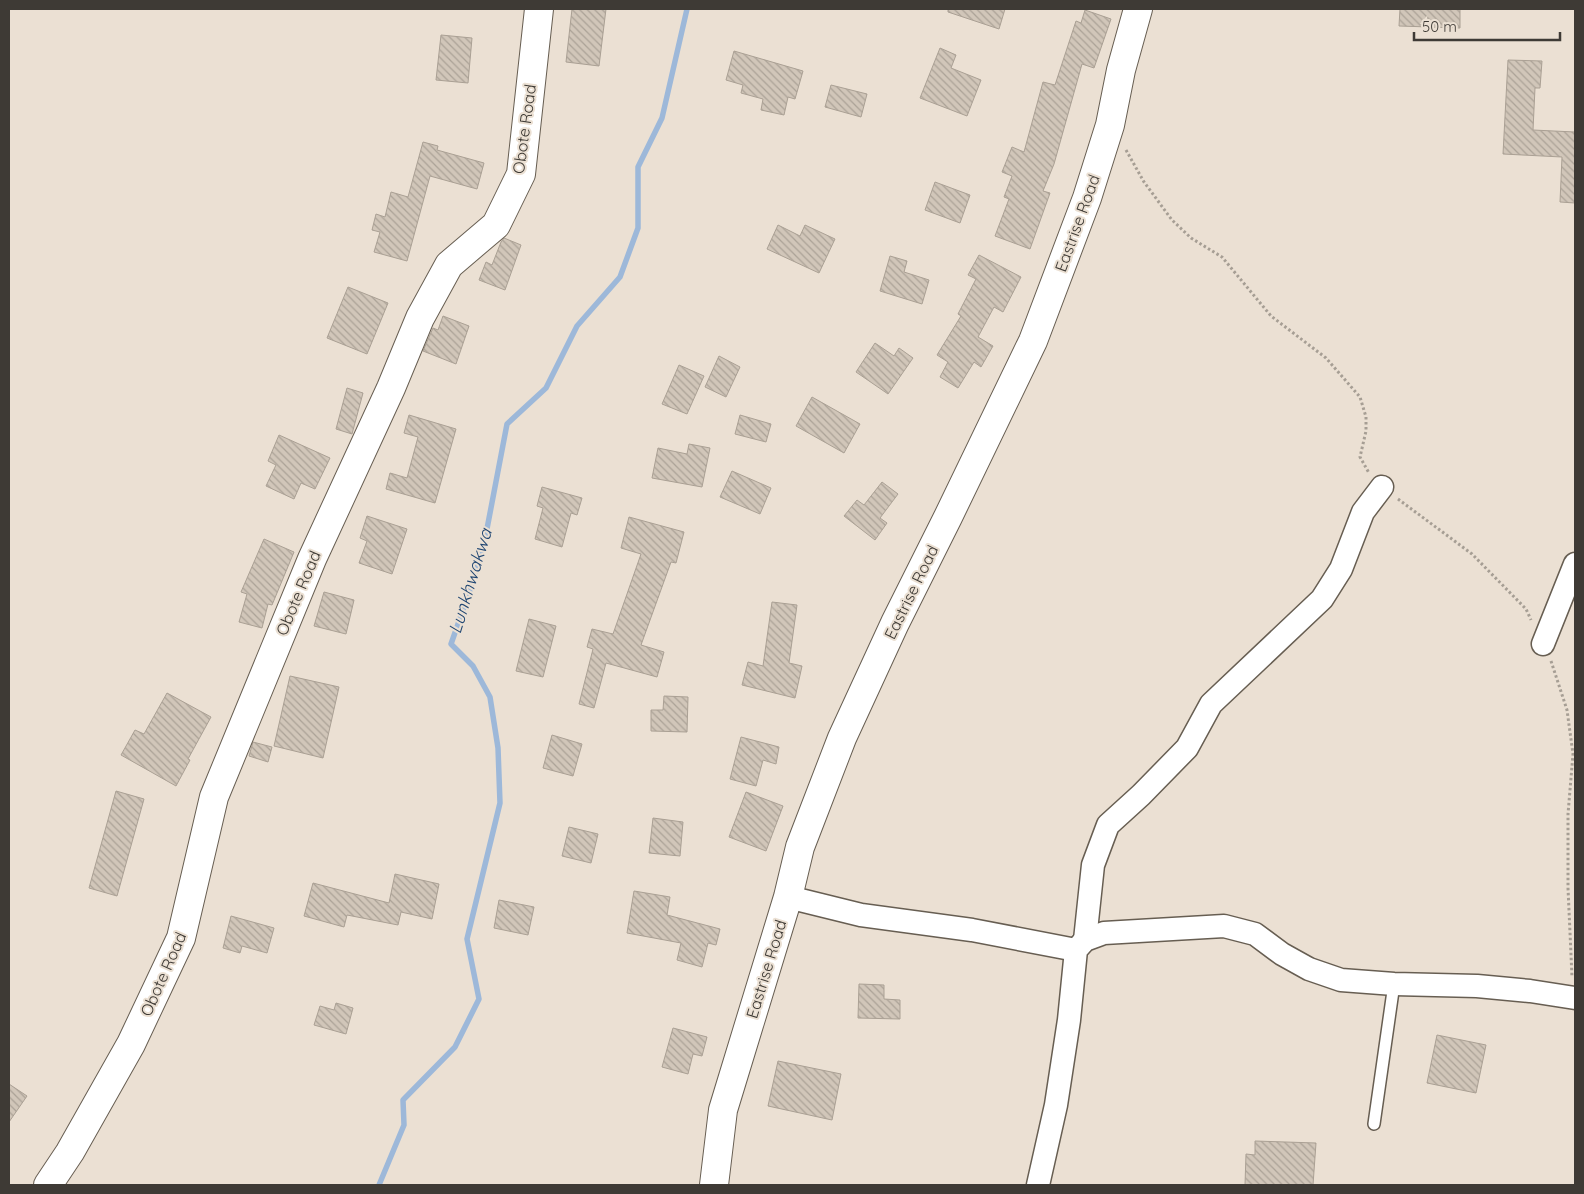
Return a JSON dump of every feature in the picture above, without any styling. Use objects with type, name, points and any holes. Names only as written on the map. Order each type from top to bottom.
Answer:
[{"type":"street","name":"Obote Road","points":[[48,1185],[70,1152],[131,1044],[181,938],[214,797],[312,559],[391,388],[420,318],[449,265],[496,225],[521,174],[539,9]]},
{"type":"street","name":"Eastrise Road","points":[[714,1185],[724,1110],[788,898],[800,847],[842,738],[894,623],[948,517],[1033,341],[1087,198],[1110,125],[1121,70],[1138,9]]},
{"type":"street","points":[[1038,1185],[1056,1105],[1093,865],[1108,825],[1141,795],[1187,748],[1211,704],[1322,599],[1341,569],[1364,512],[1382,487]]},
{"type":"street","points":[[1543,644],[1575,564]]},
{"type":"street","points":[[788,898],[861,915],[1081,945],[1104,933],[1224,926],[1256,934],[1282,954],[1309,968],[1341,980],[1394,984],[1477,986],[1575,997]]},
{"type":"lane","points":[[1374,1124],[1394,984]]},
{"type":"path","points":[[1110,125],[1144,182],[1172,220],[1191,238],[1222,257],[1271,316],[1326,358],[1360,398],[1366,417],[1366,431],[1360,457],[1370,475],[1382,487],[1472,554],[1526,609],[1556,671],[1567,710],[1573,754],[1568,814],[1568,888],[1570,949],[1575,997]]},
{"type":"building","points":[[572,9],[606,9],[599,66],[566,62]]},
{"type":"building","points":[[948,9],[1005,9],[999,29],[948,12]]},
{"type":"building","points":[[1400,9],[1460,9],[1460,28],[1399,26]]},
{"type":"building","points":[[1085,10],[1111,19],[1094,68],[1082,64],[1054,164],[1043,191],[1050,193],[1030,249],[995,236],[1009,199],[1004,197],[1012,176],[1002,172],[1012,147],[1024,152],[1043,82],[1055,85],[1076,21],[1081,23]]},
{"type":"building","points":[[441,35],[472,38],[468,83],[436,80]]},
{"type":"building","points":[[940,48],[956,55],[951,68],[981,80],[967,116],[920,98]]},
{"type":"building","points":[[734,51],[803,71],[795,99],[788,97],[784,115],[761,110],[763,99],[741,93],[743,85],[726,80]]},
{"type":"building","points":[[1508,60],[1542,61],[1540,88],[1535,88],[1533,130],[1575,132],[1575,203],[1560,202],[1562,157],[1503,154]]},
{"type":"building","points":[[831,85],[867,94],[861,117],[825,107]]},
{"type":"building","points":[[423,142],[438,146],[437,150],[484,163],[477,189],[430,176],[407,261],[374,252],[380,232],[372,230],[376,214],[385,217],[391,192],[408,197]]},
{"type":"building","points":[[935,182],[970,195],[960,223],[925,210]]},
{"type":"building","points":[[778,225],[800,236],[805,225],[835,239],[819,273],[767,249]]},
{"type":"building","points":[[504,238],[521,245],[505,290],[479,280],[486,262],[492,265]]},
{"type":"building","points":[[979,255],[1021,277],[1003,312],[994,307],[978,337],[993,346],[981,367],[974,362],[958,388],[940,377],[948,362],[937,355],[961,316],[958,314],[976,279],[968,275]]},
{"type":"building","points":[[890,256],[907,261],[904,272],[929,280],[922,304],[880,291]]},
{"type":"building","points":[[348,287],[388,303],[367,354],[327,338]]},
{"type":"building","points":[[443,316],[469,326],[456,364],[423,351],[433,328],[438,330]]},
{"type":"building","points":[[875,343],[894,356],[899,348],[913,358],[888,394],[856,372]]},
{"type":"building","points":[[719,356],[740,367],[726,397],[705,387]]},
{"type":"building","points":[[679,365],[704,376],[687,414],[662,404]]},
{"type":"building","points":[[347,388],[363,393],[352,434],[336,429]]},
{"type":"building","points":[[812,397],[860,424],[844,453],[796,426]]},
{"type":"building","points":[[409,415],[456,429],[435,503],[386,489],[390,473],[407,478],[418,437],[404,433]]},
{"type":"building","points":[[740,415],[771,424],[766,442],[735,434]]},
{"type":"building","points":[[279,435],[330,458],[315,489],[301,483],[294,499],[266,486],[276,465],[268,461]]},
{"type":"building","points":[[689,444],[710,448],[702,487],[652,478],[658,448],[687,454]]},
{"type":"building","points":[[732,471],[771,488],[760,514],[720,497]]},
{"type":"building","points":[[882,482],[898,494],[880,518],[887,523],[875,540],[844,516],[857,500],[864,505]]},
{"type":"building","points":[[542,487],[582,498],[577,515],[571,513],[562,547],[535,539],[543,508],[537,506]]},
{"type":"building","points":[[367,516],[407,529],[392,574],[359,563],[367,541],[360,538]]},
{"type":"building","points":[[629,517],[684,532],[676,563],[671,562],[641,645],[664,652],[657,677],[606,663],[594,708],[579,704],[593,649],[587,647],[592,629],[613,634],[641,554],[621,548]]},
{"type":"building","points":[[264,539],[294,552],[272,605],[268,604],[262,628],[239,622],[247,594],[241,592]]},
{"type":"building","points":[[324,592],[354,600],[346,634],[314,626]]},
{"type":"building","points":[[772,602],[797,605],[789,663],[802,666],[795,698],[742,685],[748,662],[763,666]]},
{"type":"building","points":[[529,619],[556,626],[543,677],[516,671]]},
{"type":"building","points":[[290,676],[339,687],[323,758],[274,746]]},
{"type":"building","points":[[167,693],[211,717],[188,759],[190,760],[176,786],[121,755],[135,730],[144,734]]},
{"type":"building","points":[[664,696],[688,697],[687,732],[651,731],[651,710],[663,710]]},
{"type":"building","points":[[552,735],[582,744],[573,776],[543,768]]},
{"type":"building","points":[[741,737],[779,747],[776,764],[763,760],[756,786],[730,779]]},
{"type":"building","points":[[253,742],[272,747],[268,762],[249,756]]},
{"type":"building","points":[[116,791],[144,799],[117,896],[89,888]]},
{"type":"building","points":[[746,792],[783,806],[766,851],[729,837]]},
{"type":"building","points":[[653,818],[683,822],[680,856],[649,853]]},
{"type":"building","points":[[569,827],[598,834],[591,863],[562,856]]},
{"type":"building","points":[[395,874],[439,884],[432,919],[401,912],[398,925],[347,915],[344,927],[304,916],[313,883],[389,903]]},
{"type":"building","points":[[634,891],[670,897],[667,915],[720,929],[716,945],[708,943],[702,967],[677,960],[681,943],[627,933]]},
{"type":"building","points":[[499,900],[534,907],[528,935],[494,928]]},
{"type":"building","points":[[231,916],[274,928],[267,953],[242,946],[240,953],[223,948]]},
{"type":"building","points":[[859,984],[884,985],[884,999],[900,1000],[900,1019],[858,1018]]},
{"type":"building","points":[[336,1003],[353,1008],[346,1034],[314,1025],[320,1006],[334,1010]]},
{"type":"building","points":[[673,1028],[707,1037],[702,1056],[693,1054],[688,1074],[662,1067]]},
{"type":"building","points":[[1437,1035],[1486,1045],[1476,1093],[1427,1083]]},
{"type":"building","points":[[778,1061],[841,1074],[832,1120],[768,1106]]},
{"type":"building","points":[[9,1084],[27,1096],[9,1122]]},
{"type":"building","points":[[1255,1141],[1316,1143],[1313,1185],[1245,1185],[1246,1154],[1255,1155]]},
{"type":"waterway","name":"Lunkhwakwa","points":[[379,1185],[404,1125],[403,1100],[455,1047],[479,999],[467,939],[500,803],[498,748],[490,697],[473,666],[451,644],[470,590],[486,534],[507,424],[546,388],[577,326],[620,277],[638,228],[638,167],[662,118],[687,9]]}]
